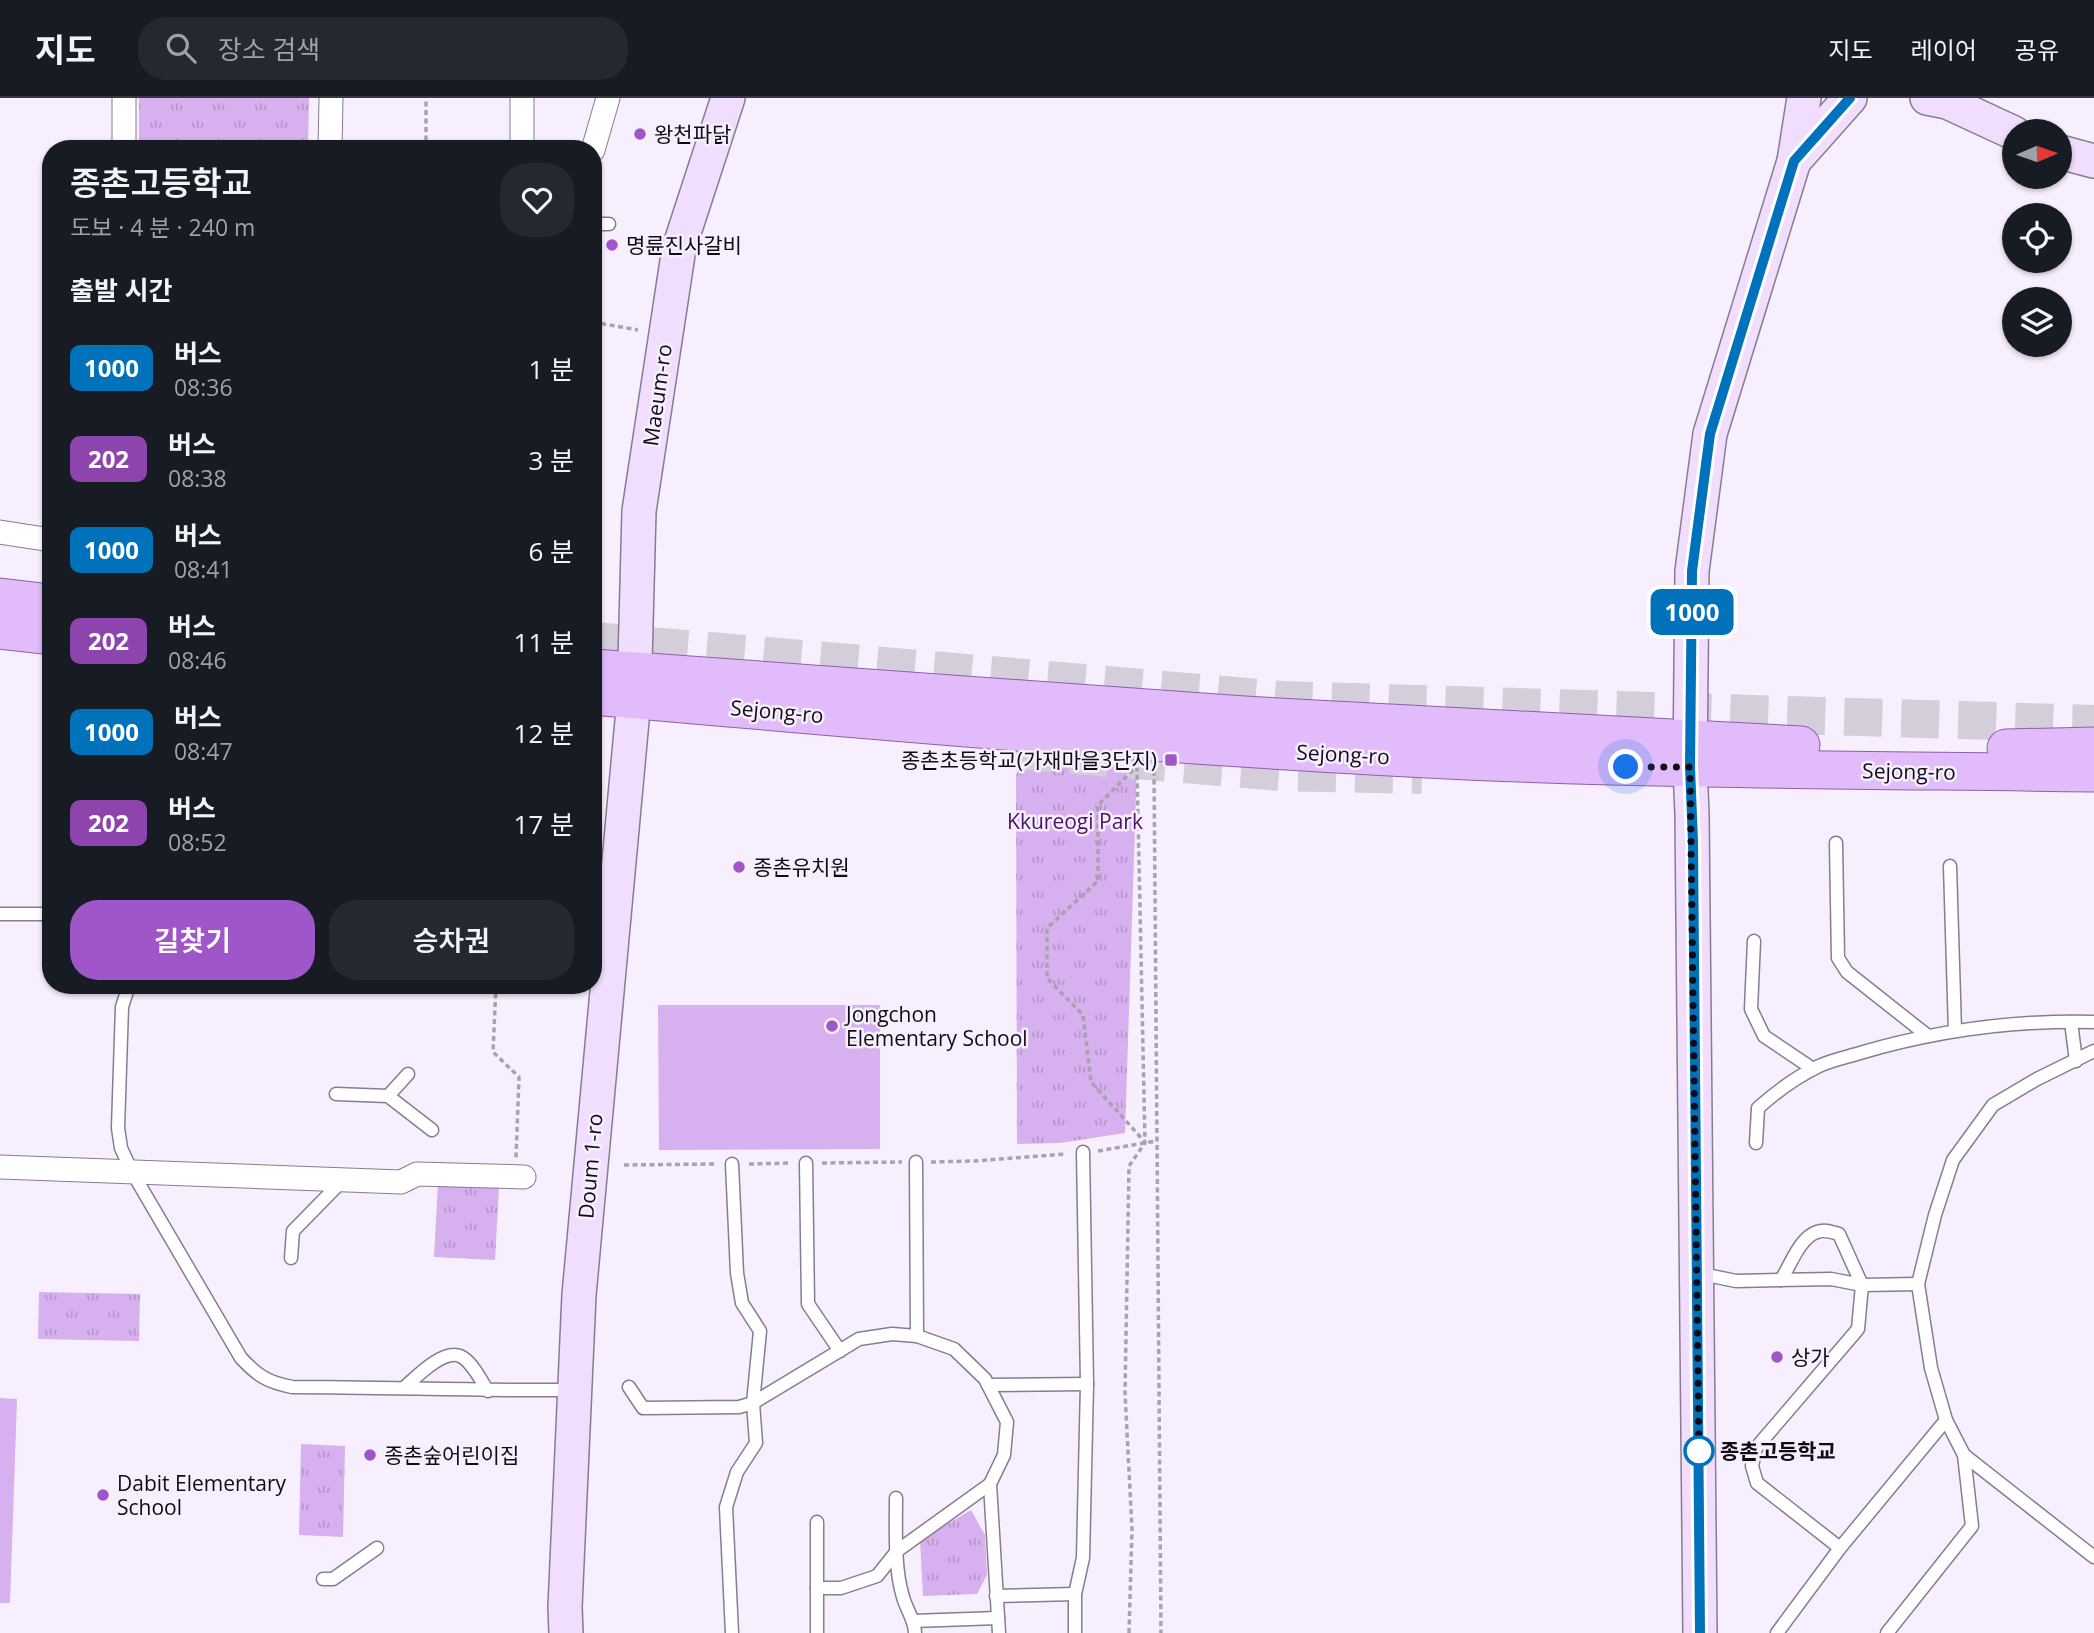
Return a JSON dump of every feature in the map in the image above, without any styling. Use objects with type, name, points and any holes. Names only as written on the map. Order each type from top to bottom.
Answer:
[{"type":"main road","points":[[0,597],[42,602]]},
{"type":"main road","points":[[0,630],[42,635]]},
{"type":"main road","name":"Sejong-ro","points":[[602,672],[635,686],[1243,748],[1466,761],[1868,747],[2094,746]]},
{"type":"main road","name":"Sejong-ro","points":[[602,694],[635,686]]},
{"type":"main road","name":"Sejong-ro","points":[[1690,754],[2094,773]]},
{"type":"street","points":[[124,98],[124,140]]},
{"type":"street","points":[[330,140],[331,98]]},
{"type":"street","points":[[522,98],[522,140]]},
{"type":"street","points":[[596,140],[608,98]]},
{"type":"street","name":"Maeum-ro","points":[[635,686],[639,511],[679,248],[728,98]]},
{"type":"street","points":[[1700,1633],[1690,754],[1692,571],[1710,434],[1794,161],[1804,98]]},
{"type":"street","points":[[1794,161],[1850,98]]},
{"type":"street","points":[[1939,99],[2002,128]]},
{"type":"street","points":[[2072,155],[2094,161]]},
{"type":"street","points":[[0,532],[42,539]]},
{"type":"street","name":"Doum 1-ro","points":[[566,1633],[580,1282],[635,686]]},
{"type":"street","points":[[0,1167],[401,1182],[417,1174],[520,1177]]},
{"type":"lane","points":[[602,224],[609,224]]},
{"type":"lane","points":[[1836,843],[1838,958],[1847,972],[1928,1036]]},
{"type":"lane","points":[[1950,866],[1955,1031]]},
{"type":"lane","points":[[0,914],[42,914]]},
{"type":"lane","points":[[1754,941],[1751,1009],[1764,1036],[1813,1069]]},
{"type":"lane","points":[[126,994],[122,1007],[118,1128],[121,1148],[132,1172],[241,1358],[258,1376],[292,1387],[576,1390]]},
{"type":"lane","points":[[2071,1022],[2077,1061]]},
{"type":"lane","points":[[1756,1143],[1758,1108],[1781,1087],[1813,1069],[1875,1048],[1955,1031],[2094,1022]]},
{"type":"lane","points":[[1887,1633],[1972,1526],[1964,1455],[1946,1420],[1931,1368],[1918,1284],[1935,1215],[1953,1160],[1993,1105],[2037,1079],[2094,1051]]},
{"type":"lane","points":[[388,1096],[408,1074]]},
{"type":"lane","points":[[335,1094],[388,1096],[432,1130]]},
{"type":"lane","points":[[1075,1633],[1075,1594],[1083,1558],[1087,1384],[1083,1152]]},
{"type":"lane","points":[[916,1162],[917,1336]]},
{"type":"lane","points":[[806,1163],[808,1304],[840,1351]]},
{"type":"lane","points":[[732,1164],[737,1273],[742,1303],[760,1331],[753,1403],[756,1443],[737,1472],[726,1507],[732,1633]]},
{"type":"lane","points":[[291,1258],[293,1231],[343,1180]]},
{"type":"lane","points":[[1781,1280],[1803,1243],[1815,1232],[1826,1231],[1839,1234],[1862,1285],[1858,1329],[1756,1448],[1752,1465],[1756,1483],[1840,1548]]},
{"type":"lane","points":[[1697,1273],[1736,1281],[1831,1279],[1862,1285],[1918,1284]]},
{"type":"lane","points":[[629,1387],[643,1408],[739,1407],[753,1403],[859,1339],[892,1334],[917,1336],[954,1349],[985,1379],[1007,1422],[1004,1455],[990,1484],[897,1551],[877,1576],[841,1588],[817,1587]]},
{"type":"lane","points":[[405,1387],[430,1364],[451,1356],[460,1356],[488,1391]]},
{"type":"lane","points":[[988,1385],[1087,1384]]},
{"type":"lane","points":[[1777,1633],[1840,1548],[1946,1420]]},
{"type":"lane","points":[[1964,1455],[2094,1557]]},
{"type":"lane","points":[[990,1484],[999,1633]]},
{"type":"lane","points":[[895,1498],[902,1596],[914,1627],[998,1618]]},
{"type":"lane","points":[[817,1522],[817,1633]]},
{"type":"lane","points":[[323,1579],[333,1579],[377,1548]]},
{"type":"lane","points":[[996,1596],[1075,1594]]},
{"type":"path","points":[[426,98],[426,140]]},
{"type":"path","points":[[602,324],[638,330]]},
{"type":"path","points":[[1129,1633],[1132,1529],[1125,1393],[1129,1166],[1145,1143],[1137,766],[1098,805],[1098,881],[1047,928],[1047,978],[1083,1014],[1091,1082],[1145,1143]]},
{"type":"path","points":[[1154,767],[1161,1633]]},
{"type":"path","points":[[496,994],[493,1052],[519,1077],[520,1177]]},
{"type":"path","points":[[624,1165],[974,1161],[1083,1152],[1157,1141]]},
{"type":"green space","points":[[139,98],[309,98],[308,140],[139,140]]},
{"type":"green space","name":"Kkureogi Park","points":[[1024,757],[1137,766],[1125,1133],[1060,1143],[1017,1144],[1016,775]]},
{"type":"green space","points":[[658,1005],[880,1005],[880,1149],[659,1150]]},
{"type":"green space","points":[[438,1184],[499,1188],[495,1260],[434,1257]]},
{"type":"green space","points":[[39,1292],[140,1294],[139,1341],[38,1339]]},
{"type":"green space","points":[[0,1398],[17,1399],[10,1603],[0,1603]]},
{"type":"green space","points":[[301,1444],[345,1446],[343,1537],[299,1535]]},
{"type":"green space","points":[[971,1510],[985,1535],[987,1575],[977,1594],[923,1596],[920,1540]]},
{"type":"tunnel","points":[[602,642],[1282,700],[2094,724]]},
{"type":"tunnel","points":[[1014,750],[1280,772],[1422,775]]},
{"type":"bus line","name":"1000","points":[[1700,1633],[1693,842],[1690,767],[1692,571],[1710,434],[1794,161],[1850,98]]},
{"type":"place","name":"왕천파닭","points":[[640,134]]},
{"type":"place","name":"명륜진사갈비","points":[[612,245]]},
{"type":"place","name":"종촌초등학교(가재마을3단지)","points":[[1171,760]]},
{"type":"place","name":"종촌유치원","points":[[739,867]]},
{"type":"place","name":"Jongchon Elementary School","points":[[832,1026]]},
{"type":"place","name":"상가","points":[[1777,1357]]},
{"type":"place","name":"종촌고등학교","points":[[1699,1451]]},
{"type":"place","name":"종촌숲어린이집","points":[[370,1455]]},
{"type":"place","name":"Dabit Elementary School","points":[[103,1495]]},
{"type":"route","points":[[1626,767],[1690,767],[1699,1451]]}]
